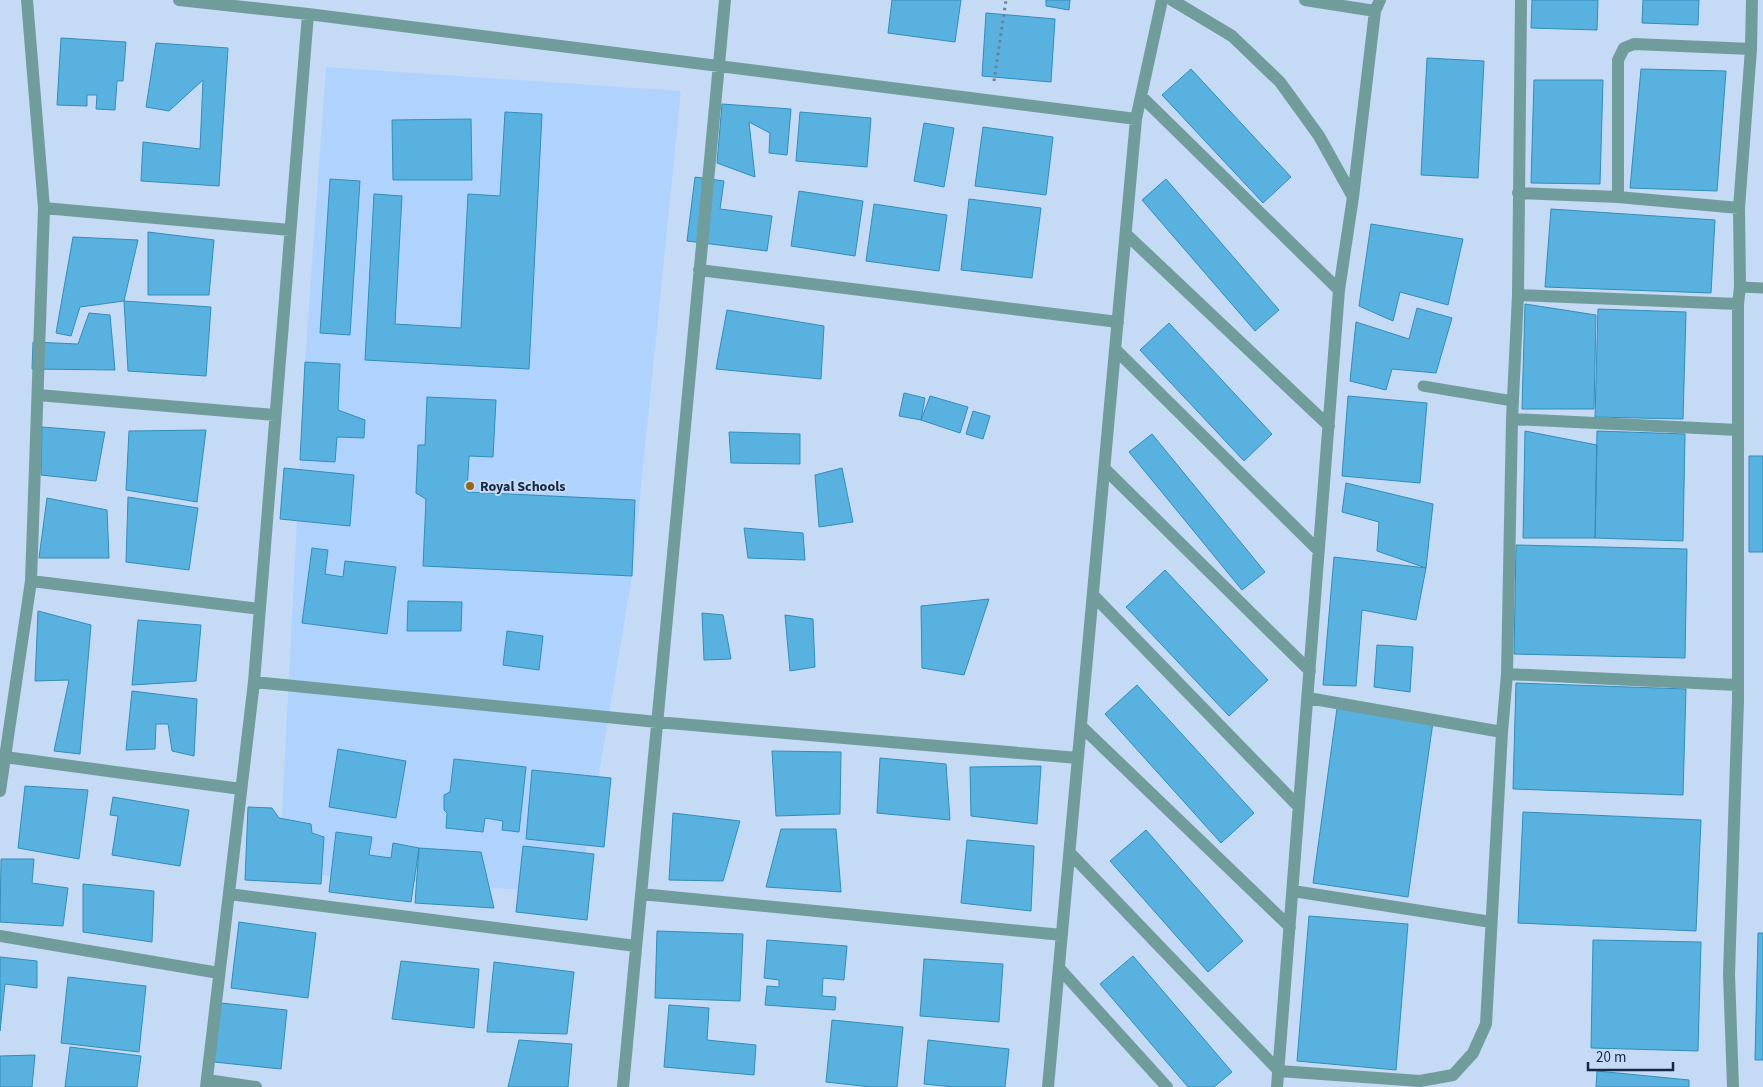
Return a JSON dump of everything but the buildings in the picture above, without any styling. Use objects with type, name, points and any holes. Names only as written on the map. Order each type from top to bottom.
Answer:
[{"type":"street","points":[[0,791],[31,581],[38,395],[44,208],[27,0]]},
{"type":"street","points":[[179,0],[308,14],[1136,120]]},
{"type":"street","points":[[623,1087],[725,0]]},
{"type":"street","points":[[1048,1087],[1136,120],[1162,0]]},
{"type":"street","points":[[1172,0],[1232,36],[1280,82],[1319,136],[1353,197]]},
{"type":"street","points":[[1277,1087],[1339,290],[1353,197],[1377,6],[1305,0]]},
{"type":"street","points":[[1070,853],[1279,1071],[1420,1081],[1453,1075],[1474,1053],[1486,1024],[1502,732],[1507,674],[1512,419],[1518,295],[1521,0]]},
{"type":"street","points":[[1733,1087],[1729,974],[1737,685],[1739,208],[1751,49],[1752,0]]},
{"type":"street","points":[[256,1087],[206,1084],[254,682],[308,14]]},
{"type":"street","points":[[1618,197],[1618,60],[1624,48],[1634,44],[1751,49]]},
{"type":"street","points":[[1141,96],[1339,290]]},
{"type":"street","points":[[1518,193],[1618,197],[1739,208]]},
{"type":"street","points":[[44,208],[290,230]]},
{"type":"street","points":[[1126,234],[1329,426]]},
{"type":"street","points":[[700,270],[1118,322]]},
{"type":"street","points":[[1518,295],[1738,304]]},
{"type":"street","points":[[1115,349],[1319,551]]},
{"type":"street","points":[[38,395],[275,415]]},
{"type":"street","points":[[1512,419],[1738,430]]},
{"type":"street","points":[[1104,469],[1310,671]]},
{"type":"street","points":[[31,581],[260,608]]},
{"type":"street","points":[[1093,595],[1299,807]]},
{"type":"street","points":[[1507,674],[1737,685]]},
{"type":"street","points":[[254,682],[657,722],[1078,758]]},
{"type":"street","points":[[1308,698],[1502,732]]},
{"type":"street","points":[[1081,726],[1290,926]]},
{"type":"street","points":[[5,757],[241,789]]},
{"type":"street","points":[[1292,890],[1491,922]]},
{"type":"street","points":[[228,894],[636,946]]},
{"type":"street","points":[[641,894],[1062,934]]},
{"type":"street","points":[[0,936],[219,973]]},
{"type":"street","points":[[1059,968],[1167,1087]]},
{"type":"lane","points":[[1740,287],[1763,288]]},
{"type":"lane","points":[[1423,386],[1513,401]]},
{"type":"path","points":[[992,101],[1006,0]]},
{"type":"shaded area","name":"Royal Schools","points":[[326,67],[681,91],[632,576],[579,894],[279,872],[305,362]]},
{"type":"place","name":"Royal Schools","points":[[470,486]]}]
